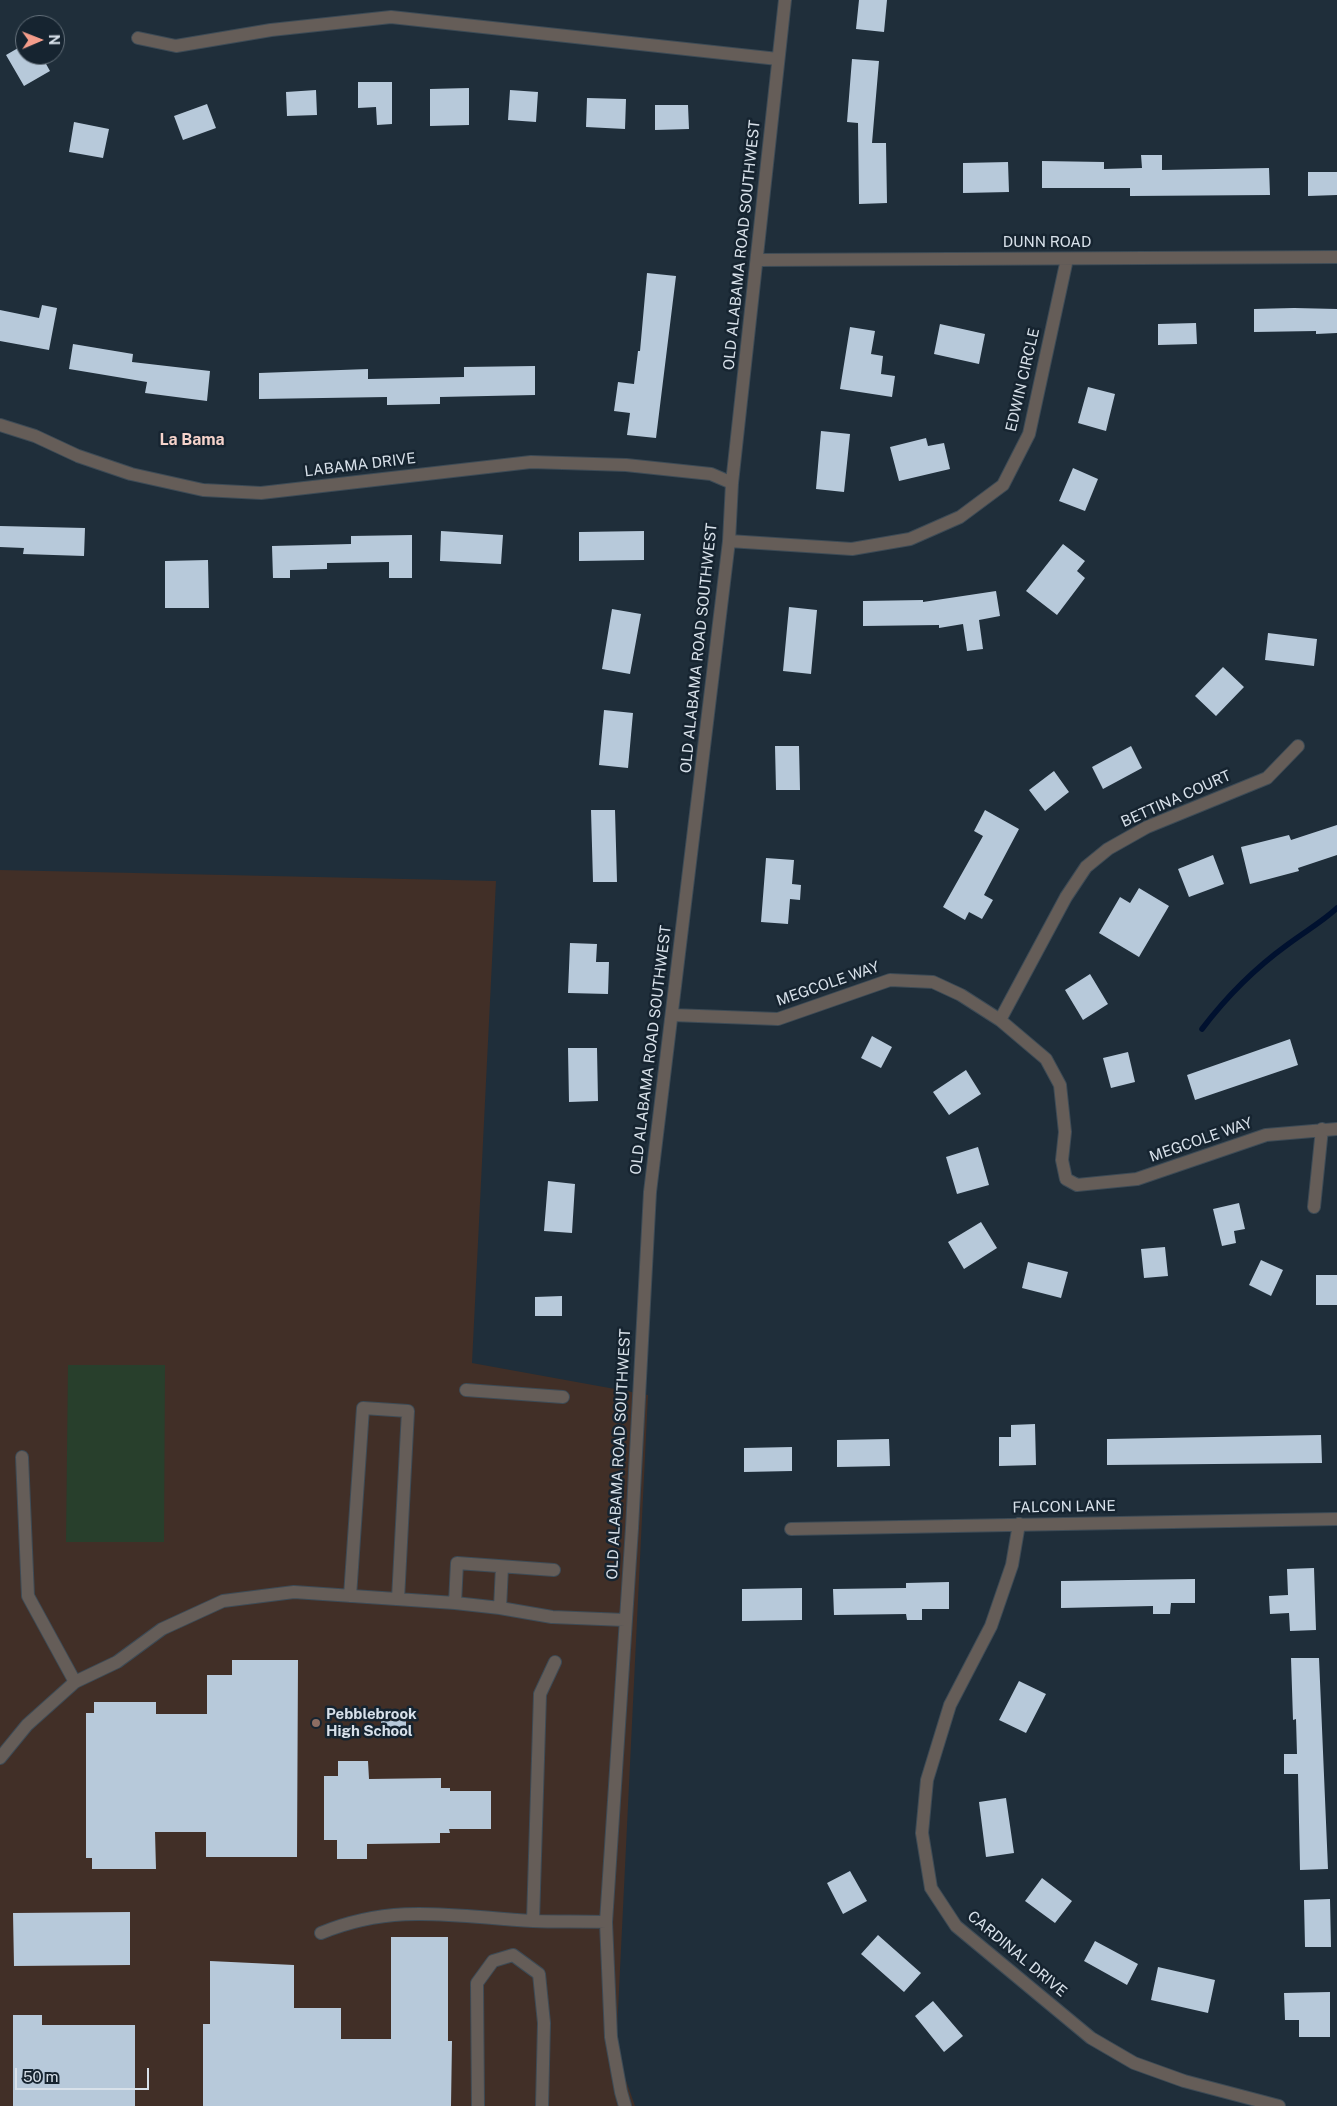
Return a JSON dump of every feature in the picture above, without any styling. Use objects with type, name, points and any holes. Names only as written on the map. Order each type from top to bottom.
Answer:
[{"type":"street","name":"OLD ALABAMA ROAD SOUTHWEST","points":[[626,2106],[621,2092],[611,2037],[606,1922],[650,1192],[729,541],[732,483],[758,260],[785,0]]},
{"type":"street","points":[[138,38],[176,46],[271,30],[391,16],[778,60]]},
{"type":"street","name":"DUNN ROAD","points":[[758,260],[1337,257]]},
{"type":"street","name":"EDWIN CIRCLE","points":[[729,541],[852,549],[910,539],[960,517],[1003,485],[1029,434],[1067,259]]},
{"type":"street","name":"LABAMA DRIVE","points":[[0,425],[35,436],[78,456],[131,474],[204,490],[261,493],[531,462],[626,465],[711,474],[732,483]]},
{"type":"street","name":"BETTINA COURT","points":[[1000,1020],[1066,897],[1086,868],[1108,849],[1146,827],[1267,778],[1298,746]]},
{"type":"street","name":"MEGCOLE WAY","points":[[672,1015],[778,1020],[890,980],[910,980],[940,986],[961,995],[1000,1020],[1046,1059],[1060,1085],[1065,1132],[1062,1160],[1066,1179],[1077,1185],[1137,1179],[1266,1135],[1337,1129]]},
{"type":"street","points":[[1314,1207],[1322,1129]]},
{"type":"street","points":[[466,1390],[563,1397]]},
{"type":"street","points":[[350,1596],[363,1408],[408,1411],[398,1599]]},
{"type":"street","points":[[22,1457],[28,1596],[75,1682]]},
{"type":"street","name":"FALCON LANE","points":[[791,1529],[1337,1519]]},
{"type":"street","name":"CARDINAL DRIVE","points":[[1019,1524],[1012,1565],[994,1617],[950,1705],[927,1780],[922,1833],[931,1888],[956,1926],[1091,2038],[1134,2063],[1184,2081],[1279,2106]]},
{"type":"street","points":[[455,1603],[457,1563],[554,1570]]},
{"type":"street","points":[[500,1608],[502,1567]]},
{"type":"street","points":[[0,1758],[27,1725],[75,1682],[117,1662],[162,1629],[223,1600],[294,1592],[455,1603],[552,1617],[625,1620]]},
{"type":"street","points":[[533,1921],[540,1694],[555,1662]]},
{"type":"street","points":[[321,1933],[349,1922],[387,1915],[470,1915],[533,1921],[606,1922]]},
{"type":"street","points":[[478,2106],[477,1983],[493,1960],[513,1955],[540,1974],[544,2023],[542,2106]]},
{"type":"shaded area","name":"Pebblebrook High School","points":[[0,870],[496,881],[472,1363],[648,1395],[616,2052],[635,2106],[0,2106]]},
{"type":"green space","points":[[68,1365],[165,1365],[164,1542],[66,1542]]},
{"type":"building","points":[[859,0],[887,0],[884,32],[856,29]]},
{"type":"building","points":[[15,50],[15,65],[47,65],[50,71],[24,86],[6,55]]},
{"type":"building","points":[[852,59],[879,61],[872,143],[886,143],[887,203],[859,204],[858,123],[847,122]]},
{"type":"building","points":[[358,82],[392,82],[392,124],[377,125],[376,107],[358,108]]},
{"type":"building","points":[[469,88],[469,125],[430,126],[430,89]]},
{"type":"building","points":[[316,90],[317,115],[287,116],[286,92]]},
{"type":"building","points":[[510,90],[538,92],[536,122],[508,120]]},
{"type":"building","points":[[587,98],[626,99],[625,129],[586,127]]},
{"type":"building","points":[[207,104],[216,128],[183,140],[174,116]]},
{"type":"building","points":[[655,105],[688,105],[689,129],[655,130]]},
{"type":"building","points":[[74,122],[109,129],[103,158],[69,152]]},
{"type":"building","points":[[1141,155],[1162,155],[1162,170],[1269,168],[1270,195],[1130,196],[1130,188],[1042,188],[1042,161],[1104,162],[1104,169],[1142,168]]},
{"type":"building","points":[[1008,162],[1009,192],[963,193],[963,163]]},
{"type":"building","points":[[1308,172],[1337,172],[1337,195],[1308,196]]},
{"type":"building","points":[[647,273],[676,276],[656,438],[627,435],[630,413],[614,411],[618,382],[634,384],[638,351],[640,351]]},
{"type":"building","points":[[42,305],[57,308],[49,350],[0,341],[0,310],[39,318]]},
{"type":"building","points":[[1254,309],[1337,309],[1337,333],[1316,334],[1316,331],[1254,332]]},
{"type":"building","points":[[1196,323],[1197,344],[1158,345],[1158,324]]},
{"type":"building","points":[[940,324],[985,334],[979,364],[934,354]]},
{"type":"building","points":[[850,327],[875,331],[871,354],[883,356],[881,374],[895,376],[892,397],[840,389]]},
{"type":"building","points":[[73,344],[133,354],[132,362],[210,371],[207,401],[145,393],[147,382],[69,369]]},
{"type":"building","points":[[535,366],[535,395],[440,397],[440,404],[387,405],[387,397],[259,399],[259,373],[368,369],[368,379],[464,377],[464,367]]},
{"type":"building","points":[[1088,387],[1115,394],[1106,431],[1078,423]]},
{"type":"building","points":[[821,431],[850,434],[844,492],[816,489]]},
{"type":"building","points":[[926,438],[928,446],[944,443],[950,469],[899,481],[890,447]]},
{"type":"building","points":[[1073,468],[1098,479],[1085,511],[1059,501]]},
{"type":"building","points":[[0,526],[85,528],[84,556],[23,554],[24,548],[0,547]]},
{"type":"building","points":[[441,531],[503,535],[501,564],[440,561]]},
{"type":"building","points":[[644,531],[644,560],[579,561],[579,532]]},
{"type":"building","points":[[412,535],[412,578],[389,578],[389,562],[327,563],[327,569],[290,570],[290,578],[273,578],[272,546],[351,544],[351,536]]},
{"type":"building","points":[[1063,544],[1085,561],[1077,571],[1085,578],[1057,615],[1026,591]]},
{"type":"building","points":[[208,560],[209,608],[165,608],[165,561]]},
{"type":"building","points":[[996,591],[1000,616],[979,620],[983,649],[967,651],[963,624],[939,628],[939,625],[863,626],[863,601],[923,600],[923,602]]},
{"type":"building","points":[[789,607],[817,610],[811,674],[783,671]]},
{"type":"building","points":[[612,609],[641,614],[630,674],[602,669]]},
{"type":"building","points":[[1268,633],[1317,639],[1314,666],[1265,660]]},
{"type":"building","points":[[1223,667],[1244,687],[1216,716],[1195,696]]},
{"type":"building","points":[[604,710],[633,713],[628,768],[599,765]]},
{"type":"building","points":[[775,746],[799,746],[800,790],[776,790]]},
{"type":"building","points":[[1131,746],[1142,768],[1103,789],[1092,767]]},
{"type":"building","points":[[1054,771],[1069,792],[1045,811],[1029,790]]},
{"type":"building","points":[[591,810],[615,810],[617,882],[593,882]]},
{"type":"building","points":[[985,810],[1019,829],[984,895],[993,900],[982,919],[969,912],[965,920],[943,907],[983,836],[974,831]]},
{"type":"building","points":[[1337,825],[1337,855],[1298,868],[1299,871],[1250,884],[1241,847],[1289,835],[1291,840]]},
{"type":"building","points":[[1213,855],[1224,884],[1189,897],[1178,869]]},
{"type":"building","points":[[766,858],[794,860],[792,884],[801,885],[800,900],[790,899],[788,924],[761,922]]},
{"type":"building","points":[[1139,888],[1169,906],[1139,957],[1099,933],[1120,897],[1130,903]]},
{"type":"building","points":[[570,943],[597,944],[596,962],[609,962],[608,994],[568,993]]},
{"type":"building","points":[[1090,974],[1108,1004],[1083,1020],[1065,990]]},
{"type":"building","points":[[872,1036],[892,1047],[881,1068],[861,1058]]},
{"type":"building","points":[[1290,1039],[1298,1065],[1195,1100],[1187,1075]]},
{"type":"building","points":[[568,1048],[597,1048],[598,1101],[569,1102]]},
{"type":"building","points":[[1128,1052],[1135,1082],[1111,1088],[1103,1058]]},
{"type":"building","points":[[966,1070],[981,1094],[949,1115],[933,1092]]},
{"type":"building","points":[[978,1147],[989,1185],[957,1194],[946,1157]]},
{"type":"building","points":[[548,1181],[575,1184],[572,1233],[544,1231]]},
{"type":"building","points":[[1239,1203],[1245,1229],[1234,1231],[1236,1243],[1222,1246],[1213,1209]]},
{"type":"building","points":[[981,1222],[997,1248],[964,1269],[948,1242]]},
{"type":"building","points":[[1165,1247],[1168,1276],[1144,1278],[1141,1249]]},
{"type":"building","points":[[1261,1260],[1283,1270],[1271,1296],[1249,1285]]},
{"type":"building","points":[[1028,1262],[1068,1272],[1061,1298],[1022,1288]]},
{"type":"building","points":[[1316,1275],[1337,1275],[1337,1305],[1316,1305]]},
{"type":"building","points":[[562,1296],[562,1316],[535,1316],[535,1297]]},
{"type":"building","points":[[1035,1424],[1036,1465],[999,1466],[999,1437],[1011,1437],[1011,1425]]},
{"type":"building","points":[[1321,1435],[1322,1463],[1107,1465],[1107,1439]]},
{"type":"building","points":[[889,1439],[890,1466],[837,1467],[837,1440]]},
{"type":"building","points":[[792,1447],[792,1471],[744,1472],[744,1448]]},
{"type":"building","points":[[1314,1568],[1316,1630],[1290,1631],[1289,1613],[1270,1614],[1269,1596],[1288,1595],[1287,1569]]},
{"type":"building","points":[[1195,1579],[1195,1603],[1171,1603],[1170,1614],[1153,1614],[1153,1606],[1061,1608],[1061,1581]]},
{"type":"building","points":[[949,1582],[949,1609],[922,1609],[922,1620],[907,1620],[906,1614],[834,1615],[833,1589],[906,1588],[906,1583]]},
{"type":"building","points":[[802,1588],[802,1620],[742,1621],[742,1589]]},
{"type":"building","points":[[1291,1658],[1319,1658],[1328,1869],[1300,1870],[1298,1774],[1284,1774],[1284,1754],[1297,1754],[1296,1719],[1293,1720]]},
{"type":"building","points":[[232,1660],[298,1660],[297,1857],[206,1857],[206,1832],[155,1832],[156,1869],[92,1869],[92,1858],[86,1858],[86,1713],[94,1713],[94,1702],[156,1702],[156,1714],[207,1714],[207,1675],[232,1675]]},
{"type":"building","points":[[1019,1681],[1046,1694],[1026,1733],[999,1720]]},
{"type":"building","points":[[406,1720],[406,1736],[381,1736],[381,1721]]},
{"type":"building","points":[[338,1761],[368,1761],[369,1779],[441,1778],[441,1788],[450,1788],[450,1791],[491,1791],[491,1829],[449,1829],[450,1833],[440,1833],[440,1843],[367,1844],[367,1859],[337,1859],[337,1840],[324,1840],[324,1776],[338,1776]]},
{"type":"building","points":[[1006,1798],[1014,1853],[986,1857],[979,1802]]},
{"type":"building","points":[[850,1871],[867,1901],[843,1914],[827,1883]]},
{"type":"building","points":[[1042,1878],[1072,1901],[1055,1923],[1025,1901]]},
{"type":"building","points":[[1330,1899],[1331,1947],[1305,1947],[1304,1900]]},
{"type":"building","points":[[130,1912],[130,1965],[14,1966],[13,1913]]},
{"type":"building","points":[[878,1935],[921,1973],[904,1992],[861,1954]]},
{"type":"building","points":[[391,1937],[448,1937],[448,2041],[452,2041],[451,2106],[203,2106],[203,2024],[210,2024],[210,1961],[294,1965],[294,2008],[341,2008],[341,2039],[391,2039]]},
{"type":"building","points":[[1095,1941],[1138,1964],[1127,1985],[1084,1961]]},
{"type":"building","points":[[1158,1967],[1215,1980],[1208,2013],[1151,2000]]},
{"type":"building","points":[[1330,1992],[1330,2037],[1299,2037],[1299,2020],[1285,2020],[1284,1993]]},
{"type":"building","points":[[933,2001],[963,2036],[944,2052],[915,2016]]},
{"type":"building","points":[[13,2015],[42,2015],[42,2025],[135,2025],[135,2106],[13,2106]]},
{"type":"waterway","points":[[1202,1029],[1221,1005],[1252,973],[1337,908]]},
{"type":"place","name":"Pebblebrook High School","points":[[316,1723]]},
{"type":"district","name":"La Bama","points":[[192,440]]}]
